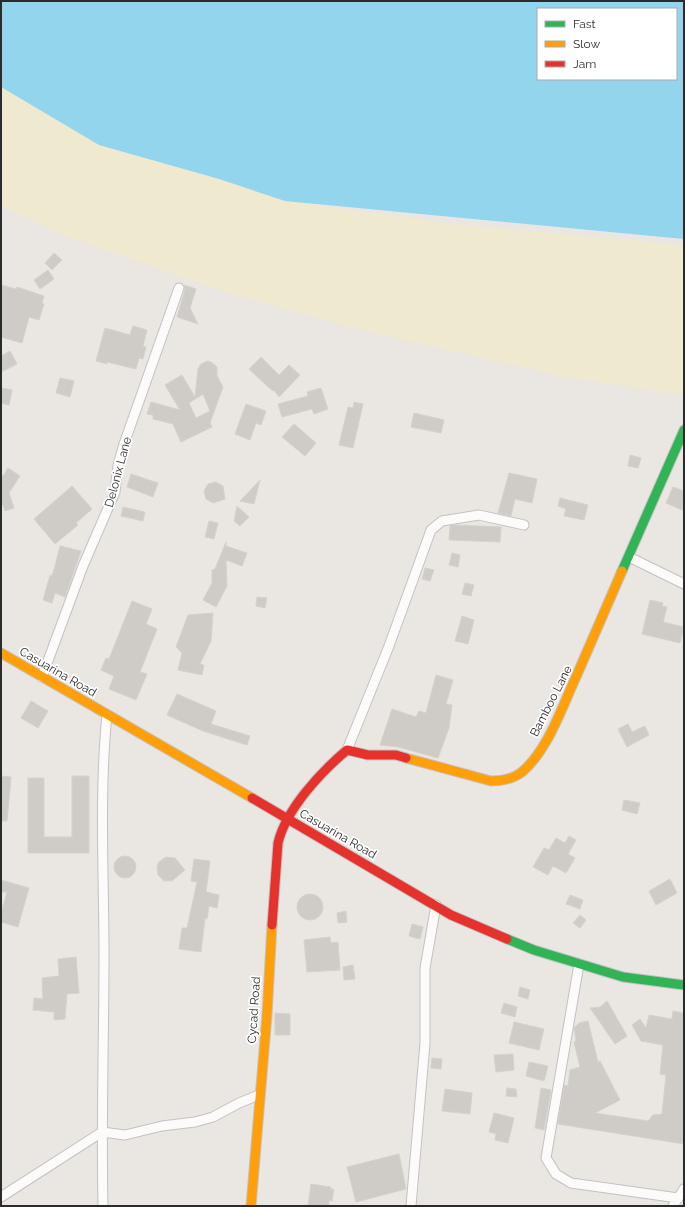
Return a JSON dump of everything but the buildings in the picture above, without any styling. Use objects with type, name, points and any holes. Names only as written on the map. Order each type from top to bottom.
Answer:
[{"type":"street","name":"Delonix Lane","points":[[42,677],[83,566],[115,492],[118,465],[124,444],[179,288]]},
{"type":"street","name":"Bamboo Lane","points":[[347,750],[368,755],[396,755],[491,781],[502,782],[511,780],[523,772],[532,761],[554,726],[684,430]]},
{"type":"street","points":[[289,819],[301,799],[319,776],[347,750],[389,646],[431,530],[442,522],[479,515],[524,525]]},
{"type":"street","points":[[629,557],[684,584]]},
{"type":"street","name":"Casuarina Road","points":[[1,653],[478,928],[534,950],[623,977],[684,985]]},
{"type":"street","points":[[103,1206],[103,758],[107,715]]},
{"type":"street","name":"Cycad Road","points":[[251,1206],[259,1095],[267,1015],[275,865],[281,831],[289,819]]},
{"type":"street","points":[[411,1206],[425,1043],[425,968],[436,905]]},
{"type":"street","points":[[579,964],[546,1158],[556,1174],[572,1183],[676,1202],[684,1189]]},
{"type":"street","points":[[1,1197],[102,1132],[125,1135],[162,1126],[195,1122],[213,1117],[239,1103],[259,1095]]},
{"type":"sand","points":[[1,82],[285,201],[452,224],[684,245],[684,395],[565,377],[378,334],[238,296],[65,236],[1,206]]},
{"type":"water","points":[[1,1],[684,1],[684,239],[285,201],[219,179],[99,145],[1,87]]},
{"type":"traffic: fast","points":[[622,571],[684,430]]},
{"type":"traffic: fast","points":[[507,939],[534,950],[623,977],[684,985]]},
{"type":"traffic: slow","points":[[406,758],[491,781],[508,779],[522,772],[531,763],[554,728],[622,571]]},
{"type":"traffic: slow","points":[[1,653],[252,798]]},
{"type":"traffic: slow","points":[[251,1206],[267,1015],[272,925]]},
{"type":"traffic: jam","points":[[272,925],[278,843],[282,830],[296,804],[326,769],[347,750],[368,755],[396,755],[406,758]]},
{"type":"traffic: jam","points":[[252,798],[451,915],[507,939]]}]
